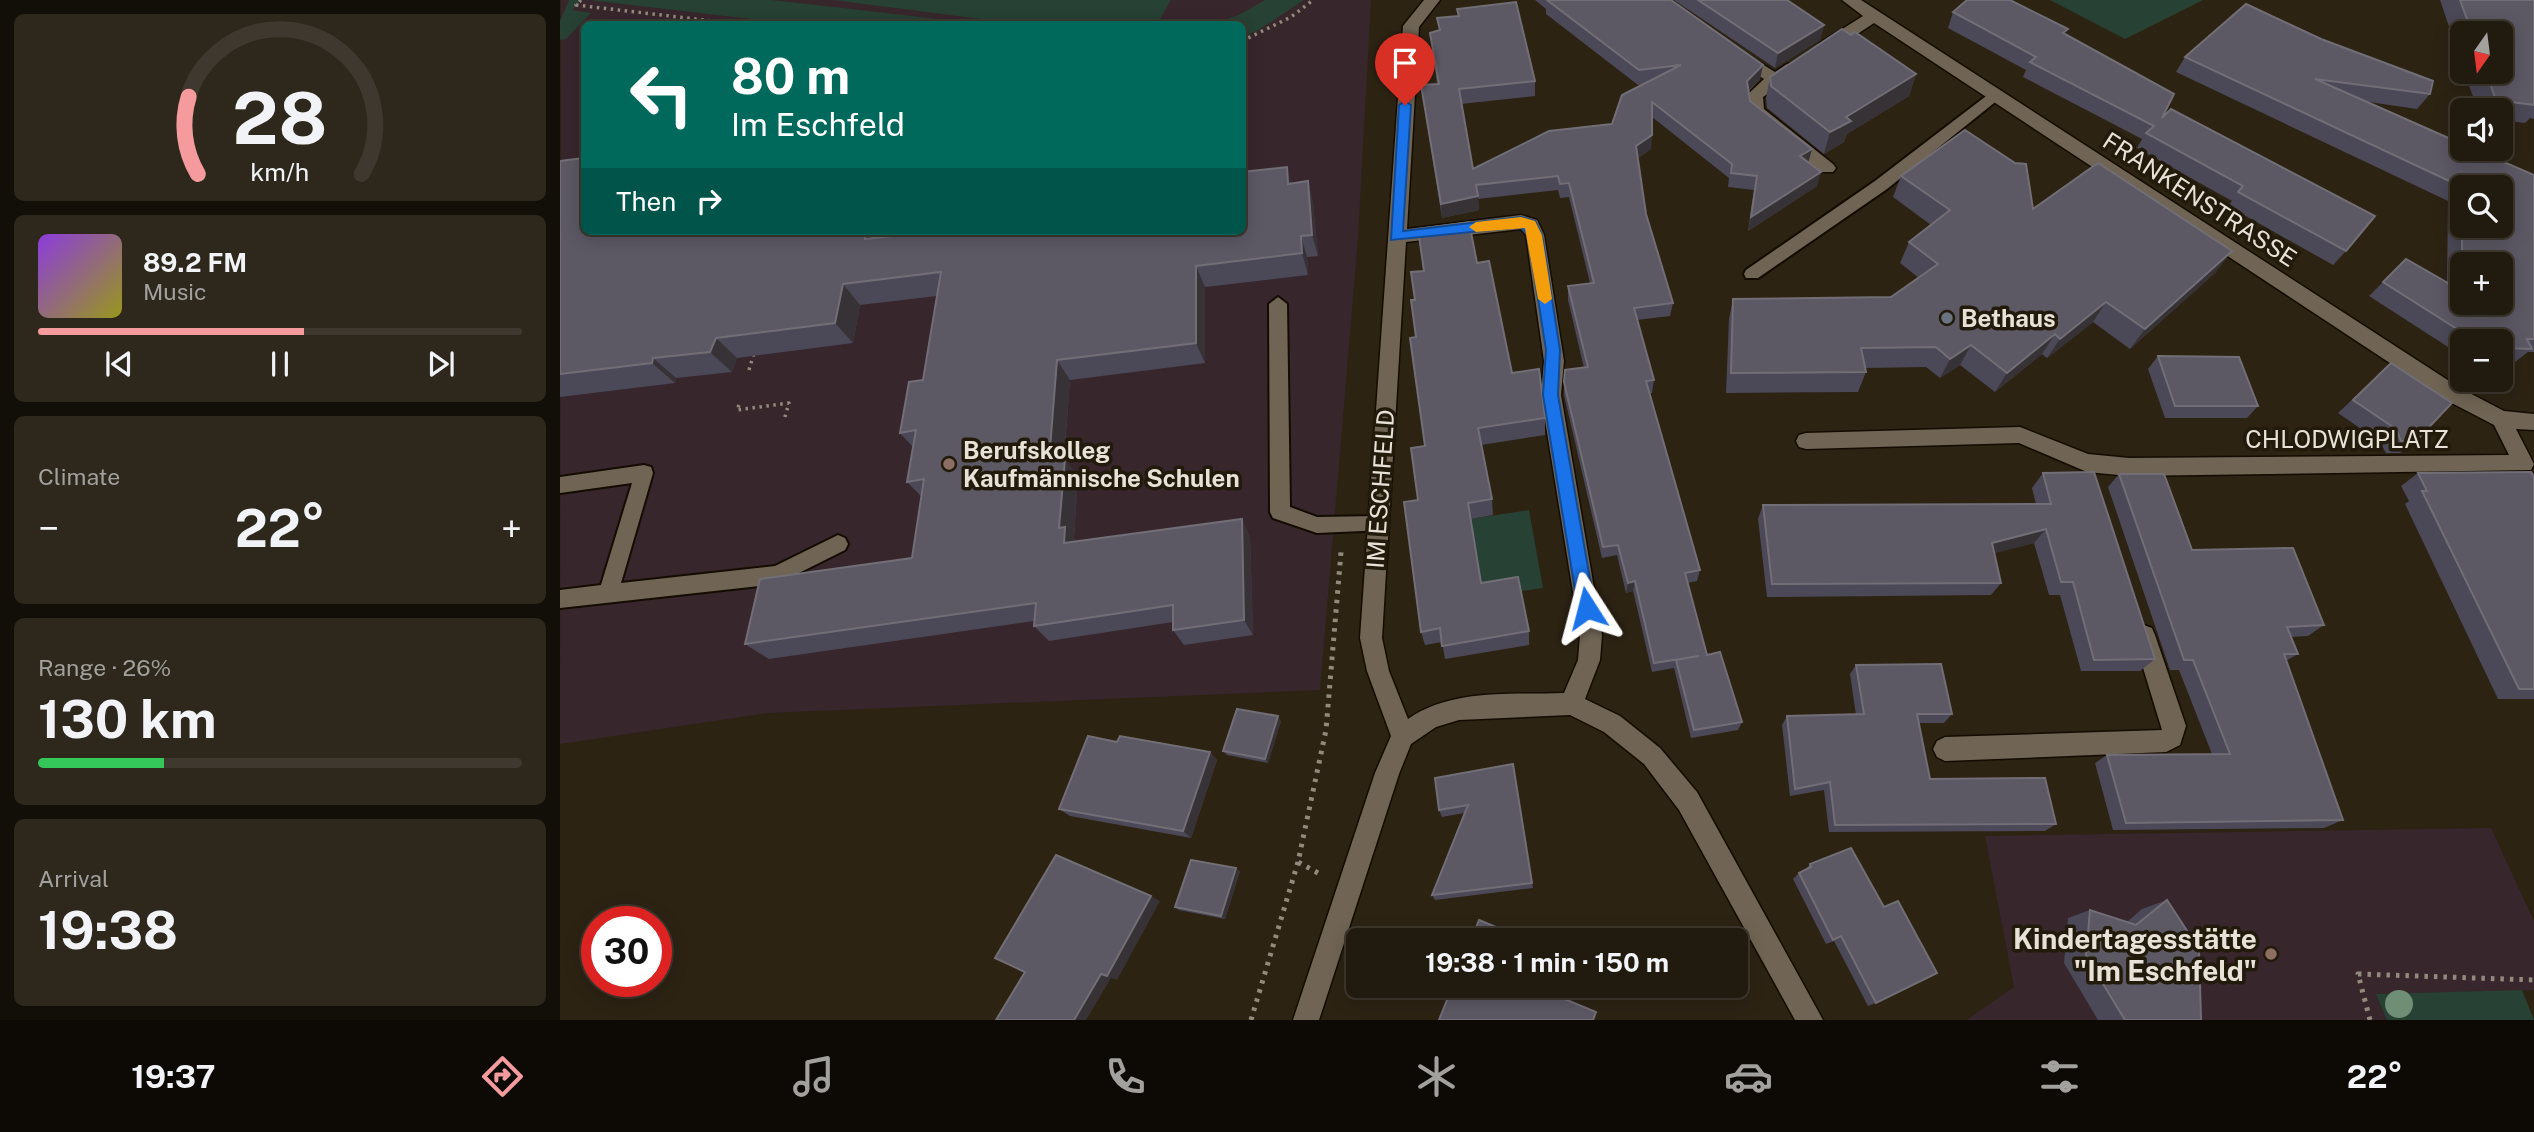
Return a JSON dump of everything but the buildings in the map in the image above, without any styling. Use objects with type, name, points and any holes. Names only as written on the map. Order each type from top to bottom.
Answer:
[{"type":"street","name":"IM ESCHFELD","points":[[1404,736],[1378,671],[1371,638],[1410,26],[1432,0]]},
{"type":"street","name":"FRANKENSTRASSE","points":[[1850,0],[2453,394],[2501,419]]},
{"type":"street","points":[[1827,168],[1756,111],[1753,103],[1755,95],[1775,79],[1874,16]]},
{"type":"street","points":[[1722,43],[1775,79]]},
{"type":"street","points":[[1396,237],[1521,222],[1531,225],[1535,235],[1553,350],[1551,395],[1591,635],[1589,660],[1571,704]]},
{"type":"street","points":[[2501,419],[2534,422]]},
{"type":"street","name":"CHLODWIGPLATZ","points":[[1806,441],[2020,435],[2087,463],[2129,467],[2524,464],[2501,419]]},
{"type":"street","points":[[2087,463],[2095,490]]},
{"type":"street","points":[[1945,749],[2166,741],[2172,737],[2174,726],[2135,608]]},
{"type":"street","points":[[1306,1020],[1387,773],[1404,736],[1430,717],[1459,709],[1571,704],[1612,724],[1651,756],[1688,801],[1810,1020]]},
{"type":"lane","points":[[1752,274],[1881,186],[1994,94]]},
{"type":"lane","points":[[1278,304],[1280,512],[1317,525],[1378,524]]},
{"type":"lane","points":[[560,485],[644,473],[608,594]]},
{"type":"lane","points":[[560,600],[776,575],[838,544]]},
{"type":"path","points":[[581,0],[576,5],[712,21]]},
{"type":"path","points":[[1246,39],[1291,17],[1313,0]]},
{"type":"path","points":[[749,370],[756,344]]},
{"type":"path","points":[[739,405],[737,410],[789,403],[784,420]]},
{"type":"path","points":[[1251,1020],[1298,862]]},
{"type":"path","points":[[2370,1020],[2358,974],[2468,980],[2534,980]]},
{"type":"shaded area","name":"Berufskolleg Kaufmännische Schulen","points":[[561,0],[1371,0],[1358,238],[1320,690],[767,713],[560,744]]},
{"type":"shaded area","name":"Kindertagesstätte \"Im Eschfeld\"","points":[[2491,828],[2534,921],[2534,990],[2377,994],[2387,1020],[1967,1020],[2014,987],[1985,836]]},
{"type":"green space","points":[[569,0],[580,0],[572,10],[591,13],[566,39],[560,40],[560,21]]},
{"type":"green space","points":[[589,0],[772,0],[956,21],[768,21]]},
{"type":"green space","points":[[833,0],[1171,0],[1159,21],[996,21]]},
{"type":"green space","points":[[1265,0],[1304,0],[1257,31],[1246,35],[1246,21],[1221,21],[1239,15]]},
{"type":"green space","points":[[2050,0],[2203,0],[2125,39]]},
{"type":"green space","points":[[1529,510],[1543,588],[1483,597],[1470,519]]},
{"type":"green space","points":[[2522,990],[2534,1020],[2387,1020],[2376,994]]},
{"type":"slow traffic","points":[[1476,227],[1521,222],[1531,225],[1545,299]]},
{"type":"place","name":"Bethaus","points":[[1947,318]]},
{"type":"place","name":"Berufskolleg Kaufmännische Schulen","points":[[949,464]]},
{"type":"place","name":"Kindertagesstätte \"Im Eschfeld\"","points":[[2271,954]]},
{"type":"route","points":[[1405,105],[1396,237],[1521,222],[1531,225],[1535,235],[1553,350],[1551,395],[1587,608]]}]
